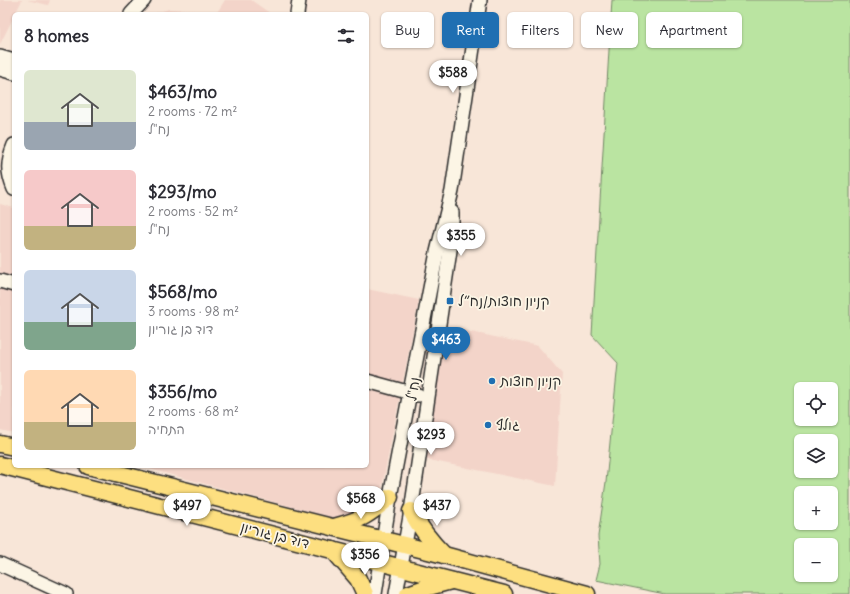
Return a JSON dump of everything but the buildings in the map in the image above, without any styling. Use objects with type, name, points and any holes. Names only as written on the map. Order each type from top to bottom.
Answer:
[{"type":"main road","points":[[0,444],[12,447]]},
{"type":"main road","name":"דוד בן גוריון","points":[[0,465],[504,594]]},
{"type":"main road","name":"דוד בן גוריון","points":[[96,468],[444,555],[587,594]]},
{"type":"main road","points":[[332,527],[354,522],[369,514],[390,497]]},
{"type":"main road","points":[[411,512],[429,540],[444,555]]},
{"type":"main road","points":[[333,550],[358,579],[365,594]]},
{"type":"main road","points":[[408,594],[452,581]]},
{"type":"street","points":[[133,12],[144,0]]},
{"type":"street","points":[[297,12],[299,0]]},
{"type":"street","name":"נח\"ל","points":[[375,594],[390,497],[410,392],[437,252],[452,191],[480,0]]},
{"type":"street","points":[[0,57],[12,60]]},
{"type":"street","points":[[0,69],[12,72]]},
{"type":"street","points":[[12,151],[9,161],[9,177],[12,184]]},
{"type":"street","name":"נח\"ל","points":[[396,594],[411,512],[452,237],[452,191]]},
{"type":"street","points":[[0,281],[12,284]]},
{"type":"street","points":[[369,382],[428,397]]},
{"type":"street","points":[[0,564],[66,594]]},
{"type":"shaded area","points":[[0,0],[22,0],[16,12],[12,12],[12,20],[0,44]]},
{"type":"shaded area","points":[[27,0],[50,0],[48,5]]},
{"type":"shaded area","points":[[225,0],[251,0],[268,12],[217,12]]},
{"type":"shaded area","points":[[169,9],[190,10],[195,12],[159,12]]},
{"type":"shaded area","points":[[0,204],[12,207],[12,433],[0,430]]},
{"type":"shaded area","points":[[369,289],[419,300],[381,492],[365,510],[334,518],[146,468],[369,468]]},
{"type":"shaded area","name":"קניון חוצות","points":[[443,326],[538,346],[562,374],[555,486],[424,459]]},
{"type":"green space","points":[[612,0],[850,0],[850,594],[665,594],[596,580],[600,564],[598,536],[606,482],[618,363],[592,335],[609,48],[638,48],[638,12],[611,12]]},
{"type":"place","name":"קניון חוצות/נח״ל","points":[[450,301]]},
{"type":"place","name":"קניון חוצות","points":[[492,381]]},
{"type":"place","name":"גולף","points":[[488,425]]}]
